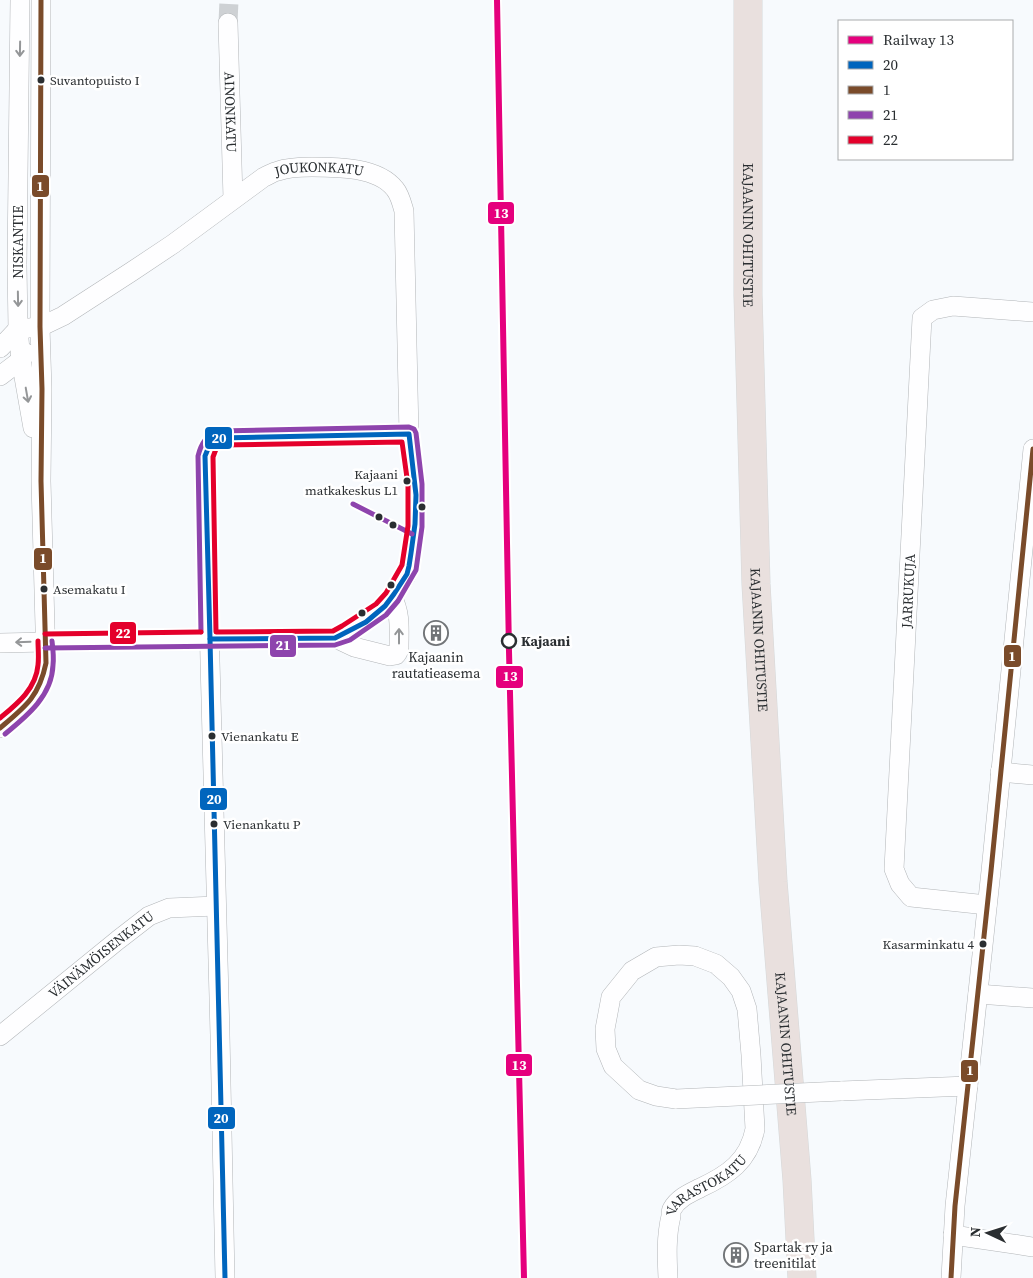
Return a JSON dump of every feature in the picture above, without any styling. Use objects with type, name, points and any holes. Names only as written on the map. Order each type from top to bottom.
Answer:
[{"type":"highway","name":"KAJAANIN OHITUSTIE","points":[[748,0],[748,295],[756,584],[773,882],[797,1180],[802,1278]]},
{"type":"street","name":"NISKANTIE","points":[[20,0],[18,329],[21,360],[41,482]]},
{"type":"street","name":"NISKANTIE","points":[[0,728],[26,707],[38,691],[46,663],[41,482],[41,0]]},
{"type":"street","name":"AINONKATU","points":[[228,23],[233,199]]},
{"type":"street","name":"JOUKONKATU","points":[[40,327],[63,316],[131,272],[264,177],[279,170],[324,167],[356,169],[378,177],[395,189],[404,211],[409,434],[415,485],[415,527],[410,568],[392,598],[381,610],[335,638]]},
{"type":"street","name":"JARRUKUJA","points":[[987,904],[911,897],[900,884],[894,870],[922,318],[933,310],[952,306],[1033,312]]},
{"type":"street","points":[[0,348],[18,329],[40,327]]},
{"type":"street","points":[[0,376],[21,360],[40,327]]},
{"type":"street","points":[[225,1278],[205,456],[210,444],[219,438],[409,434]]},
{"type":"street","points":[[951,1278],[953,1235],[1033,449]]},
{"type":"street","points":[[0,643],[335,638],[354,647],[390,656],[396,655],[399,647],[399,613],[392,598]]},
{"type":"street","points":[[1000,772],[1033,775]]},
{"type":"street","name":"VÄINÄMÖISENKATU","points":[[0,1036],[149,916],[169,908],[216,906]]},
{"type":"street","name":"VARASTOKATU","points":[[668,1278],[668,1228],[672,1209],[686,1194],[726,1174],[739,1163],[749,1150],[753,1140],[755,1129],[751,1055],[747,1009],[741,991],[731,978],[716,964],[695,956],[656,957],[632,971],[611,997],[605,1029],[606,1049],[613,1066],[639,1090],[656,1096],[676,1099],[841,1091],[968,1086]]},
{"type":"street","points":[[978,994],[1033,998]]},
{"type":"street","points":[[953,1235],[1033,1247]]},
{"type":"tunnel","points":[[228,23],[229,0]]},
{"type":"rail line","name":"13","points":[[497,0],[509,651],[524,1278]]},
{"type":"transit line","name":"1","points":[[0,728],[17,714],[35,693],[46,663],[41,481],[41,0]]},
{"type":"transit line","name":"21","points":[[45,648],[335,645],[350,640],[386,615],[398,601],[416,570],[422,527],[422,484],[414,429],[409,427],[219,431],[207,438],[198,456],[201,632]]},
{"type":"transit line","name":"20","points":[[409,434],[416,495],[411,553],[407,574],[385,606],[366,622],[335,638],[210,639],[205,456],[210,444],[219,438],[409,434]]},
{"type":"transit line","name":"22","points":[[402,442],[408,485],[408,526],[402,565],[386,593],[376,604],[333,631],[216,632],[213,457],[216,449],[221,445],[402,442]]},
{"type":"transit line","name":"1","points":[[951,1278],[955,1206],[1033,449]]},
{"type":"transit line","name":"21","points":[[353,504],[412,534]]},
{"type":"transit line","name":"22","points":[[45,634],[201,632]]},
{"type":"transit line","name":"20","points":[[210,639],[225,1278]]},
{"type":"transit line","name":"22","points":[[0,718],[25,695],[34,681],[38,665],[38,641]]},
{"type":"transit line","name":"21","points":[[5,734],[22,720],[43,696],[52,676],[52,641]]},
{"type":"place","name":"Suvantopuisto I","points":[[41,80]]},
{"type":"place","name":"Kajaani matkakeskus L1","points":[[407,481]]},
{"type":"place","name":"Asemakatu I","points":[[44,589]]},
{"type":"place","name":"Kajaanin rautatieasema","points":[[436,633]]},
{"type":"place","name":"Kajaani","points":[[509,641]]},
{"type":"place","name":"Vienankatu E","points":[[212,736]]},
{"type":"place","name":"Vienankatu P","points":[[214,824]]},
{"type":"place","name":"Kasarminkatu 4","points":[[983,944]]},
{"type":"place","name":"Spartak ry ja treenitilat","points":[[736,1255]]}]
